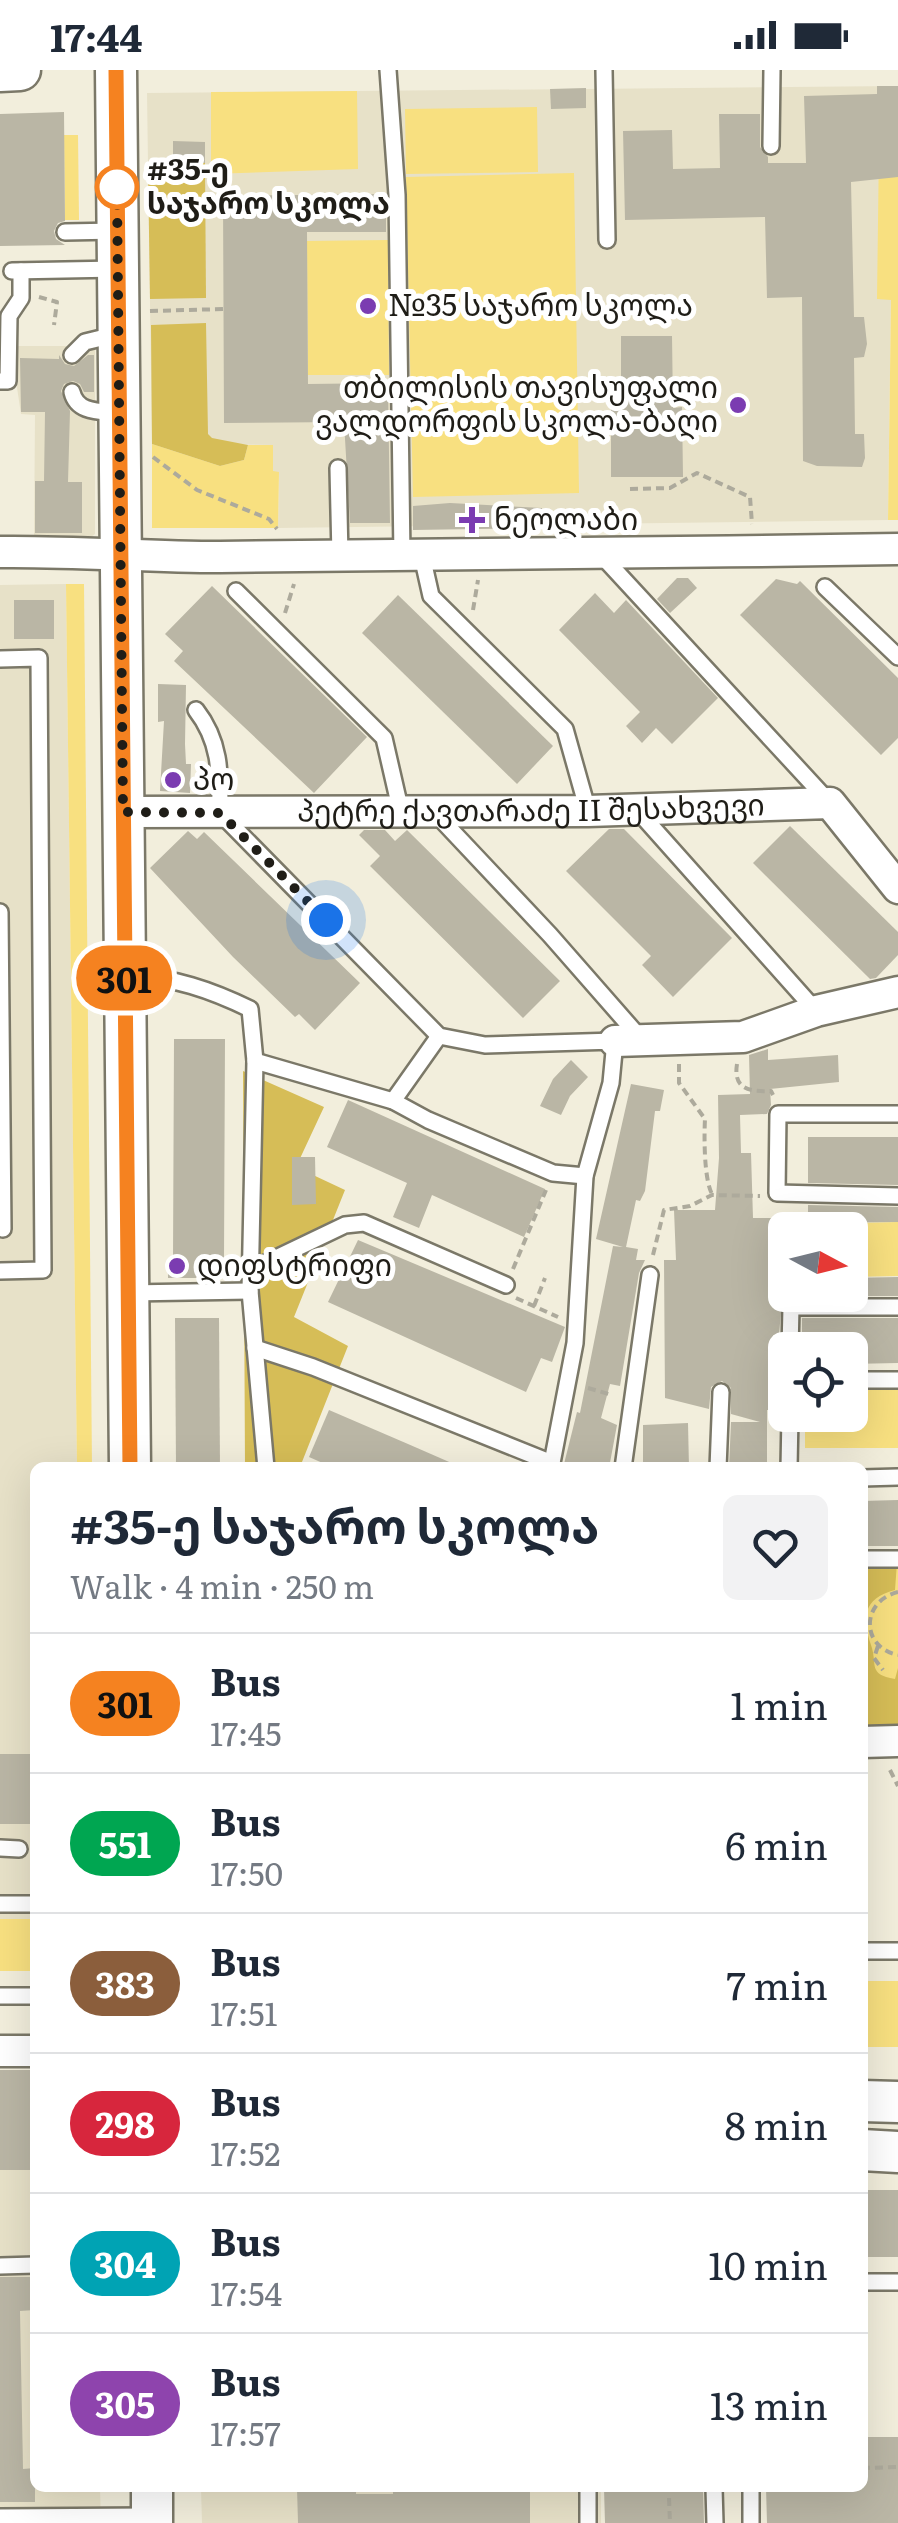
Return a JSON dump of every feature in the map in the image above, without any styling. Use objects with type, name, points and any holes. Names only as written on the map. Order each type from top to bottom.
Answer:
[{"type":"main road","points":[[0,70],[20,70]]},
{"type":"main road","points":[[116,70],[117,250],[132,322],[119,413],[130,1462]]},
{"type":"main road","points":[[868,2101],[898,2102]]},
{"type":"main road","points":[[868,2150],[898,2152]]},
{"type":"street","points":[[0,552],[412,556],[898,549]]},
{"type":"street","points":[[830,803],[898,888]]},
{"type":"street","name":"პეტრე ქავთარაძე II შესახვევი","points":[[123,812],[588,811],[830,803]]},
{"type":"street","points":[[628,1041],[743,1036],[816,1011],[898,992]]},
{"type":"street","points":[[868,1742],[898,1741]]},
{"type":"street","points":[[0,2051],[30,2051]]},
{"type":"lane","points":[[388,70],[412,556],[430,596],[565,730],[588,811]]},
{"type":"lane","points":[[604,70],[606,240]]},
{"type":"lane","points":[[772,70],[772,146]]},
{"type":"lane","points":[[65,232],[117,250]]},
{"type":"lane","points":[[0,381],[8,381],[9,316],[21,298],[17,280],[117,250]]},
{"type":"lane","points":[[72,355],[85,342],[132,322]]},
{"type":"lane","points":[[72,392],[78,405],[86,409],[119,413]]},
{"type":"lane","points":[[338,468],[340,556]]},
{"type":"lane","points":[[599,554],[830,803]]},
{"type":"lane","points":[[825,587],[898,658]]},
{"type":"lane","points":[[236,591],[384,738],[401,812]]},
{"type":"lane","points":[[0,659],[39,658],[44,1270],[0,1271]]},
{"type":"lane","points":[[196,710],[209,726],[218,750],[220,813],[438,1036],[485,1045],[628,1041]]},
{"type":"lane","points":[[636,810],[816,1011]]},
{"type":"lane","points":[[434,812],[550,935],[628,1041]]},
{"type":"lane","points":[[0,912],[3,1229]]},
{"type":"lane","points":[[124,975],[168,979],[213,991],[250,1009],[255,1061],[250,1291],[265,1462]]},
{"type":"lane","points":[[393,1101],[438,1036]]},
{"type":"lane","points":[[552,1462],[576,1325],[585,1176],[611,1083],[628,1041]]},
{"type":"lane","points":[[255,1061],[393,1101],[553,1173],[585,1176]]},
{"type":"lane","points":[[898,1114],[778,1114],[778,1194],[898,1196]]},
{"type":"lane","points":[[251,1270],[345,1225],[364,1223],[506,1285]]},
{"type":"lane","points":[[623,1462],[650,1275]]},
{"type":"lane","points":[[128,1293],[250,1291]]},
{"type":"lane","points":[[790,1332],[790,1307],[898,1307]]},
{"type":"lane","points":[[255,1348],[313,1367],[544,1462]]},
{"type":"lane","points":[[868,1380],[898,1380]]},
{"type":"lane","points":[[718,1462],[721,1392]]},
{"type":"lane","points":[[790,1432],[790,1462]]},
{"type":"lane","points":[[868,1478],[898,1477]]},
{"type":"lane","points":[[868,1559],[898,1559]]},
{"type":"lane","points":[[0,1848],[19,1848]]},
{"type":"lane","points":[[0,1904],[30,1904]]},
{"type":"lane","points":[[868,1951],[898,1951]]},
{"type":"lane","points":[[0,1996],[30,1996]]},
{"type":"lane","points":[[0,2266],[30,2264]]},
{"type":"lane","points":[[868,2282],[898,2282]]},
{"type":"lane","points":[[588,2492],[588,2523]]},
{"type":"lane","points":[[714,2492],[715,2523]]},
{"type":"lane","points":[[751,2492],[752,2523]]},
{"type":"lane","points":[[0,2517],[152,2509]]},
{"type":"path","points":[[17,280],[58,302],[54,325]]},
{"type":"path","points":[[132,322],[224,309]]},
{"type":"path","points":[[148,452],[197,490],[269,519],[280,532]]},
{"type":"path","points":[[630,490],[670,488],[696,474],[750,497],[752,527]]},
{"type":"path","points":[[470,634],[478,578]]},
{"type":"path","points":[[280,632],[295,581]]},
{"type":"path","points":[[743,1036],[735,1077],[748,1091],[771,1091]]},
{"type":"path","points":[[680,1039],[680,1083],[705,1119],[702,1145],[712,1194]]},
{"type":"path","points":[[513,1269],[553,1173]]},
{"type":"path","points":[[650,1275],[658,1222],[664,1210],[690,1206],[712,1194],[778,1194]]},
{"type":"path","points":[[534,1306],[545,1278]]},
{"type":"path","points":[[506,1285],[515,1298],[576,1325]]},
{"type":"path","points":[[579,1384],[609,1395]]},
{"type":"path","points":[[898,1592],[887,1595],[872,1610],[869,1630],[878,1646],[898,1655]]},
{"type":"path","points":[[878,1646],[874,1658],[883,1670]]},
{"type":"path","points":[[868,2468],[898,2467]]},
{"type":"path","points":[[669,2498],[670,2523]]},
{"type":"shaded area","points":[[898,86],[898,145],[878,299],[891,299],[888,520],[278,528],[279,473],[273,472],[273,445],[152,444],[147,93]]},
{"type":"shaded area","points":[[357,91],[358,169],[211,174],[211,92]]},
{"type":"shaded area","points":[[537,107],[538,172],[406,174],[405,109]]},
{"type":"shaded area","points":[[64,135],[78,135],[79,220],[65,220]]},
{"type":"shaded area","points":[[879,145],[898,145],[898,520],[888,520],[891,300],[877,299]]},
{"type":"shaded area","points":[[148,163],[205,163],[206,298],[150,299]]},
{"type":"shaded area","points":[[574,173],[579,493],[413,497],[406,177]]},
{"type":"shaded area","points":[[388,240],[389,375],[308,375],[307,241]]},
{"type":"shaded area","points":[[206,323],[208,434],[248,445],[244,460],[220,466],[152,444],[151,325]]},
{"type":"shaded area","points":[[17,346],[95,346],[95,534],[85,541],[34,544],[35,415],[21,414],[16,381]]},
{"type":"shaded area","points":[[152,444],[220,466],[244,460],[248,445],[273,445],[273,471],[279,472],[278,528],[152,528]]},
{"type":"shaded area","points":[[66,584],[77,1462],[30,1462],[30,1971],[0,1971],[0,585]]},
{"type":"shaded area","points":[[66,584],[84,584],[92,1462],[77,1462]]},
{"type":"shaded area","points":[[243,1071],[324,1107],[296,1167],[345,1190],[294,1317],[348,1346],[302,1462],[245,1462]]},
{"type":"shaded area","points":[[898,1222],[898,1276],[868,1277],[868,1223]]},
{"type":"shaded area","points":[[868,1390],[898,1390],[898,1448],[805,1448],[805,1432],[868,1432]]},
{"type":"shaded area","points":[[897,1563],[895,1590],[876,1599],[868,1609],[868,1564]]},
{"type":"shaded area","points":[[898,1563],[898,1728],[868,1731],[868,1564]]},
{"type":"shaded area","points":[[868,1635],[877,1671],[895,1679],[898,1668],[898,1728],[868,1731]]},
{"type":"shaded area","points":[[0,1919],[30,1919],[30,1971],[0,1971]]},
{"type":"shaded area","points":[[868,1981],[898,1981],[898,2047],[868,2047]]},
{"type":"shaded area","points":[[0,2170],[30,2170],[30,2492],[100,2492],[101,2523],[0,2523]]},
{"type":"shaded area","points":[[201,2492],[601,2492],[601,2523],[202,2523]]},
{"type":"building","points":[[877,86],[898,86],[898,177],[851,182],[854,317],[864,317],[867,344],[864,357],[854,358],[855,434],[864,434],[865,458],[862,467],[817,466],[803,461],[802,297],[767,298],[765,217],[625,220],[623,131],[672,130],[673,169],[720,168],[719,114],[760,114],[760,147],[768,163],[806,163],[804,96],[877,94]]},
{"type":"building","points":[[586,88],[586,108],[551,109],[550,89]]},
{"type":"building","points":[[64,112],[65,221],[58,223],[54,231],[56,239],[65,245],[0,246],[0,114]]},
{"type":"building","points":[[173,141],[205,142],[205,163],[173,163]]},
{"type":"building","points":[[386,194],[386,232],[307,232],[308,384],[388,383],[390,523],[350,523],[344,422],[224,423],[223,196]]},
{"type":"building","points":[[621,336],[672,336],[673,408],[682,407],[683,477],[611,477],[611,408],[621,408]]},
{"type":"building","points":[[59,355],[65,364],[74,366],[94,355],[94,392],[84,392],[73,381],[64,384],[61,391],[70,411],[68,482],[82,482],[82,533],[35,533],[35,481],[44,481],[45,412],[21,412],[20,358],[59,359]]},
{"type":"building","points":[[450,503],[542,508],[542,528],[413,530],[413,506]]},
{"type":"building","points":[[677,578],[688,578],[697,588],[670,613],[657,599]]},
{"type":"building","points":[[776,579],[797,584],[800,581],[898,678],[898,738],[881,755],[740,615]]},
{"type":"building","points":[[212,586],[367,737],[314,793],[174,661],[183,651],[165,634]]},
{"type":"building","points":[[595,593],[614,613],[626,600],[718,698],[672,744],[656,728],[642,743],[626,726],[640,712],[559,630]]},
{"type":"building","points":[[398,595],[553,746],[517,784],[362,633]]},
{"type":"building","points":[[14,600],[54,600],[54,639],[14,639]]},
{"type":"building","points":[[158,684],[186,685],[185,744],[186,764],[191,764],[190,793],[160,791],[164,721],[158,722]]},
{"type":"building","points":[[790,826],[898,932],[898,955],[876,978],[870,979],[753,863]]},
{"type":"building","points":[[609,829],[624,829],[732,938],[673,997],[642,965],[651,956],[566,871]]},
{"type":"building","points":[[364,830],[385,830],[395,841],[407,830],[560,981],[523,1018],[370,866],[380,856],[359,835]]},
{"type":"building","points":[[188,831],[197,839],[204,832],[360,983],[315,1030],[299,1014],[295,1017],[233,957],[150,868]]},
{"type":"building","points":[[174,1039],[225,1039],[224,1258],[232,1258],[232,1278],[168,1278],[168,1258],[173,1258]]},
{"type":"building","points":[[768,1049],[768,1060],[838,1055],[839,1082],[770,1089],[767,1114],[740,1115],[741,1153],[751,1153],[753,1218],[768,1218],[768,1312],[781,1312],[779,1332],[768,1332],[767,1462],[729,1462],[731,1422],[760,1422],[731,1414],[731,1388],[722,1381],[711,1387],[709,1409],[665,1398],[664,1260],[676,1260],[674,1210],[715,1210],[718,1095],[750,1094],[749,1055]]},
{"type":"building","points":[[571,1060],[588,1077],[570,1096],[561,1115],[540,1106],[553,1079]]},
{"type":"building","points":[[631,1084],[664,1090],[660,1111],[655,1111],[645,1191],[640,1201],[636,1200],[626,1247],[638,1249],[636,1260],[645,1260],[639,1273],[620,1386],[610,1384],[601,1418],[617,1425],[610,1462],[564,1462],[577,1412],[580,1413],[613,1246],[623,1247],[596,1239]]},
{"type":"building","points":[[348,1100],[545,1189],[524,1237],[432,1195],[419,1228],[393,1217],[407,1183],[327,1147]]},
{"type":"building","points":[[808,1137],[898,1137],[898,1185],[808,1183]]},
{"type":"building","points":[[292,1157],[315,1157],[316,1204],[292,1205]]},
{"type":"building","points":[[808,1205],[898,1207],[898,1222],[868,1222],[868,1212],[808,1212]]},
{"type":"building","points":[[358,1240],[565,1327],[552,1362],[541,1358],[526,1392],[328,1302]]},
{"type":"building","points":[[898,1277],[898,1296],[868,1296],[868,1278]]},
{"type":"building","points":[[175,1318],[219,1318],[220,1462],[176,1462]]},
{"type":"building","points":[[802,1318],[898,1318],[898,1363],[868,1364],[868,1332],[802,1332]]},
{"type":"building","points":[[329,1410],[449,1462],[320,1462],[309,1457]]},
{"type":"building","points":[[688,1423],[689,1462],[643,1462],[643,1425]]},
{"type":"building","points":[[898,1500],[898,1546],[868,1546],[868,1501]]},
{"type":"building","points":[[0,1754],[30,1754],[30,1824],[0,1824]]},
{"type":"building","points":[[0,2070],[30,2070],[30,2170],[0,2170]]},
{"type":"building","points":[[868,2190],[898,2190],[898,2257],[868,2257]]},
{"type":"building","points":[[0,2277],[30,2277],[30,2310],[20,2311],[23,2469],[30,2468],[30,2492],[35,2492],[35,2502],[0,2502]]},
{"type":"building","points":[[868,2437],[898,2437],[898,2523],[767,2523],[766,2492],[868,2492]]},
{"type":"building","points":[[297,2492],[530,2492],[530,2523],[298,2523]]},
{"type":"building","points":[[604,2492],[703,2492],[704,2523],[605,2523]]},
{"type":"bus line","name":"301","points":[[116,70],[130,1462]]},
{"type":"place","name":"#35-ე საჯარო სკოლა","points":[[117,187]]},
{"type":"place","name":"№35 საჯარო სკოლა","points":[[368,306]]},
{"type":"place","name":"თბილისის თავისუფალი ვალდორფის სკოლა-ბაღი","points":[[738,405]]},
{"type":"place","name":"ნეოლაბი","points":[[472,520]]},
{"type":"place","name":"პო","points":[[173,780]]},
{"type":"place","name":"დიფსტრიფი","points":[[177,1266]]},
{"type":"route","points":[[117,187],[123,812],[220,813],[326,920]]}]
